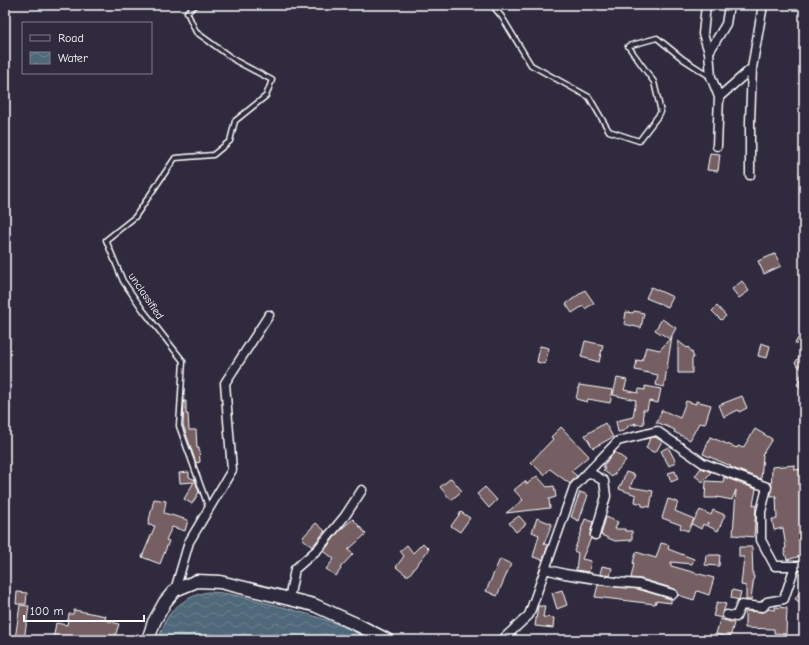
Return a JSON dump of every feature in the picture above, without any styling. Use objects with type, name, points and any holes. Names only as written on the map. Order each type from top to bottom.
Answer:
[{"type":"main road","points":[[148,640],[157,616],[165,602],[175,590],[197,581],[220,582],[314,606],[358,625],[387,640]]},
{"type":"street","points":[[706,5],[703,34],[709,52],[711,77],[719,97],[717,146]]},
{"type":"street","points":[[709,52],[726,24],[729,5]]},
{"type":"street","points":[[750,174],[752,68],[763,5]]},
{"type":"street","points":[[719,97],[752,68]]},
{"type":"street","points":[[175,590],[189,542],[232,470],[225,383],[269,315]]},
{"type":"street","points":[[502,640],[528,615],[574,487],[618,441],[657,431],[703,463],[767,487],[761,512],[761,540],[775,566],[804,566]]},
{"type":"street","points":[[589,472],[604,481],[606,496],[595,535]]},
{"type":"street","points":[[289,599],[295,569],[318,549],[345,516],[362,490]]},
{"type":"street","points":[[727,616],[736,617],[742,605],[763,607],[767,602],[784,599],[795,566]]},
{"type":"street","points":[[544,569],[615,582],[639,584],[673,594]]},
{"type":"lane","name":"unclassified","points":[[196,5],[187,12],[196,32],[236,61],[272,80],[266,96],[235,121],[230,141],[213,154],[175,158],[135,217],[106,240],[123,280],[143,310],[183,361],[179,426],[209,509]]},
{"type":"lane","points":[[492,5],[502,17],[531,65],[589,97],[609,131],[639,141],[660,112],[654,82],[628,46],[657,38],[683,59],[711,77]]},
{"type":"water","points":[[207,592],[222,593],[280,606],[334,623],[371,640],[158,640],[166,620],[178,605],[189,598]]},
{"type":"building","points":[[710,153],[720,154],[718,171],[707,170]]},
{"type":"building","points":[[775,254],[781,266],[764,274],[758,261]]},
{"type":"building","points":[[742,281],[749,291],[739,298],[732,289]]},
{"type":"building","points":[[651,287],[673,297],[668,307],[646,298]]},
{"type":"building","points":[[585,290],[594,303],[585,309],[583,306],[572,313],[566,304]]},
{"type":"building","points":[[717,306],[726,316],[721,320],[712,311]]},
{"type":"building","points":[[634,311],[644,313],[641,328],[624,324],[626,312],[633,313]]},
{"type":"building","points":[[662,319],[676,328],[670,339],[655,330]]},
{"type":"building","points":[[804,329],[804,348],[795,343]]},
{"type":"building","points":[[672,336],[664,387],[656,385],[658,375],[635,370],[637,360],[642,361],[646,347],[660,350]]},
{"type":"building","points":[[585,341],[603,345],[599,362],[581,357]]},
{"type":"building","points":[[678,341],[687,348],[688,347],[692,352],[694,358],[692,358],[692,373],[678,373]]},
{"type":"building","points":[[761,343],[770,346],[767,358],[758,356]]},
{"type":"building","points":[[540,346],[549,348],[545,364],[537,362]]},
{"type":"building","points":[[804,350],[804,388],[797,385],[803,370],[795,363]]},
{"type":"building","points":[[617,378],[627,380],[624,390],[638,393],[639,389],[645,390],[645,386],[661,389],[658,403],[649,401],[647,410],[643,410],[644,424],[634,425],[636,423],[628,426],[623,431],[618,432],[616,421],[633,417],[636,400],[613,395]]},
{"type":"building","points":[[579,385],[613,390],[610,403],[588,399],[587,402],[576,399]]},
{"type":"building","points":[[742,396],[747,408],[739,412],[738,410],[724,417],[719,405]]},
{"type":"building","points":[[184,401],[186,401],[186,414],[188,414],[189,430],[196,430],[197,448],[199,448],[200,462],[196,463],[183,425]]},
{"type":"building","points":[[686,401],[696,404],[696,401],[711,405],[705,424],[699,423],[690,440],[674,432],[675,430],[656,423],[662,410],[680,418]]},
{"type":"building","points":[[605,423],[613,437],[593,448],[585,435]]},
{"type":"building","points":[[561,427],[589,456],[571,471],[577,476],[570,484],[550,469],[544,475],[531,462],[553,439],[551,437]]},
{"type":"building","points":[[755,429],[772,439],[762,455],[761,479],[730,467],[731,466],[703,454],[710,437],[737,448],[738,446],[743,448]]},
{"type":"building","points":[[655,437],[662,441],[656,452],[653,452],[646,448],[650,438]]},
{"type":"building","points":[[668,447],[676,462],[669,466],[661,451]]},
{"type":"building","points":[[615,452],[626,460],[612,477],[603,470],[605,469],[603,466]]},
{"type":"building","points":[[795,465],[795,470],[804,469],[804,555],[787,560],[784,549],[786,548],[783,528],[774,530],[772,519],[777,519],[776,496],[771,496],[772,467]]},
{"type":"building","points":[[701,468],[711,472],[703,482],[695,476]]},
{"type":"building","points":[[675,471],[678,479],[671,482],[668,473]]},
{"type":"building","points":[[189,472],[189,477],[195,480],[199,492],[192,504],[184,499],[194,482],[180,483],[179,473]]},
{"type":"building","points":[[626,472],[635,475],[630,487],[653,491],[650,507],[642,506],[642,504],[635,502],[636,495],[619,489]]},
{"type":"building","points":[[537,476],[547,487],[554,486],[556,497],[549,499],[550,508],[506,513],[523,500],[514,490],[525,481],[527,484]]},
{"type":"building","points":[[724,477],[756,489],[753,505],[756,505],[754,537],[733,535],[736,490],[732,500],[717,497],[705,498],[706,481],[723,482]]},
{"type":"building","points":[[451,478],[462,491],[451,500],[440,487]]},
{"type":"building","points":[[485,487],[497,500],[489,508],[477,494]]},
{"type":"building","points":[[580,492],[588,495],[579,521],[571,517]]},
{"type":"building","points":[[154,499],[166,501],[164,513],[188,520],[185,531],[172,527],[166,540],[169,541],[160,564],[142,557],[155,526],[148,525]]},
{"type":"building","points":[[668,499],[678,502],[675,511],[694,519],[688,531],[680,528],[681,525],[662,518]]},
{"type":"building","points":[[700,510],[711,515],[713,510],[725,515],[718,531],[708,526],[708,522],[706,526],[703,524],[701,529],[692,524]]},
{"type":"building","points":[[461,512],[470,518],[460,532],[451,526]]},
{"type":"building","points":[[519,516],[526,524],[516,532],[509,523]]},
{"type":"building","points":[[606,517],[618,522],[615,529],[632,531],[632,540],[615,541],[601,535]]},
{"type":"building","points":[[537,518],[552,524],[544,544],[548,545],[543,560],[533,557],[539,535],[532,532]]},
{"type":"building","points":[[353,519],[366,534],[348,550],[353,554],[340,568],[341,569],[336,576],[326,569],[334,559],[324,551],[340,530]]},
{"type":"building","points":[[585,519],[593,522],[590,534],[591,538],[582,559],[591,561],[589,572],[576,570],[578,553],[574,551]]},
{"type":"building","points":[[316,523],[325,531],[312,547],[302,538]]},
{"type":"building","points":[[423,543],[429,549],[409,575],[406,575],[396,567],[404,556],[400,551],[407,545],[413,553]]},
{"type":"building","points":[[661,543],[669,545],[668,549],[694,559],[692,564],[671,562],[671,566],[714,578],[709,595],[697,591],[694,600],[678,595],[675,589],[641,579],[631,578],[636,552],[656,558]]},
{"type":"building","points":[[739,547],[752,547],[754,576],[751,600],[746,600],[746,586],[741,585],[744,557],[739,557]]},
{"type":"building","points":[[706,555],[720,555],[719,566],[705,565]]},
{"type":"building","points":[[500,559],[511,564],[497,596],[486,591]]},
{"type":"building","points":[[602,566],[612,568],[610,576],[600,574]]},
{"type":"building","points":[[598,585],[638,589],[671,599],[671,603],[656,601],[655,604],[595,597]]},
{"type":"building","points":[[562,590],[567,605],[557,609],[552,593]]},
{"type":"building","points":[[732,590],[741,592],[739,600],[731,598]]},
{"type":"building","points":[[17,592],[27,593],[26,604],[16,604]]},
{"type":"building","points":[[799,593],[804,596],[801,603],[795,599]]},
{"type":"building","points":[[717,602],[726,604],[722,613],[722,618],[713,616]]},
{"type":"building","points":[[20,605],[29,606],[24,640],[15,639]]},
{"type":"building","points":[[538,606],[545,606],[543,617],[554,618],[553,628],[535,626]]},
{"type":"building","points":[[775,607],[787,608],[786,634],[774,633],[774,629],[745,628],[745,611],[763,612],[768,609],[775,610]]},
{"type":"building","points":[[74,610],[106,616],[105,620],[119,624],[114,640],[98,635],[98,640],[53,640],[56,623],[67,625],[69,614],[73,614]]},
{"type":"building","points":[[720,619],[734,623],[730,638],[716,634]]}]
